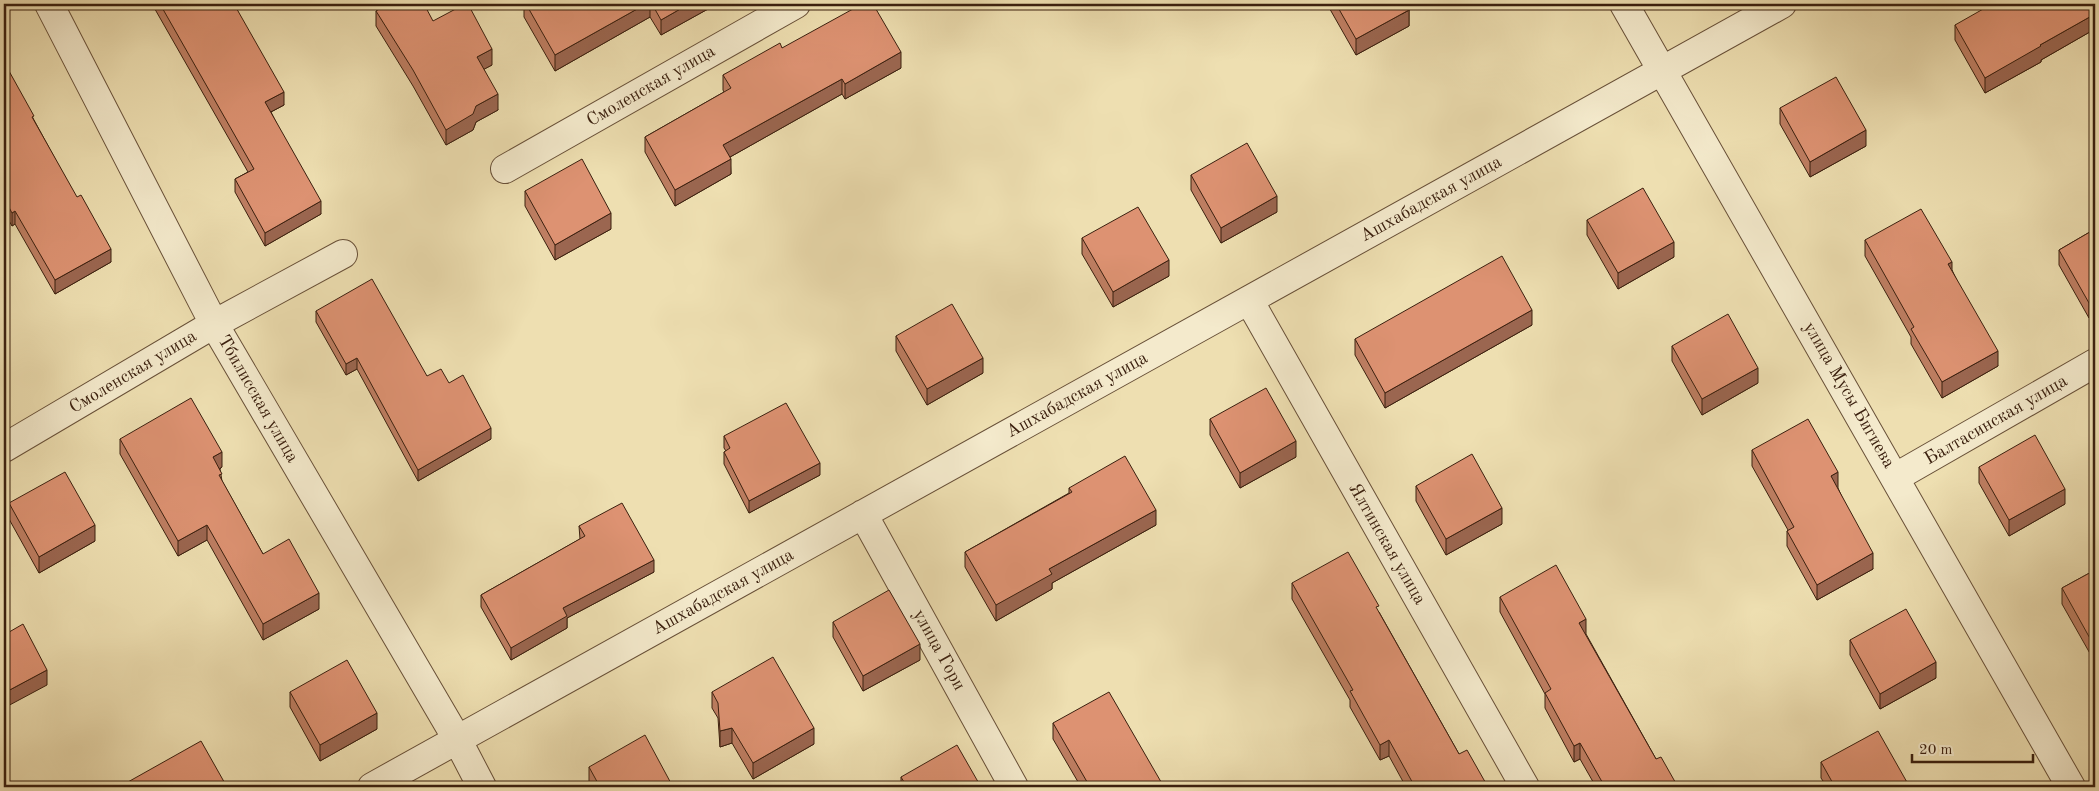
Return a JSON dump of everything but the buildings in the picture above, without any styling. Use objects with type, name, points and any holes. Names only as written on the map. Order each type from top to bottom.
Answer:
[{"type":"street","name":"Тбилисская улица","points":[[48,4],[214,324],[458,739],[482,787]]},
{"type":"street","name":"Смоленская улица","points":[[505,169],[796,4]]},
{"type":"street","name":"улица Мусы Бигиева","points":[[1624,4],[2071,787]]},
{"type":"street","name":"Ашхабадская улица","points":[[372,787],[1782,4]]},
{"type":"street","name":"Смоленская улица","points":[[4,448],[214,324],[343,254]]},
{"type":"street","name":"Ялтинская улица","points":[[1249,300],[1525,787]]},
{"type":"street","name":"Балтасинская улица","points":[[1896,478],[2095,363]]},
{"type":"street","name":"улица Гори","points":[[864,514],[1014,787]]}]
